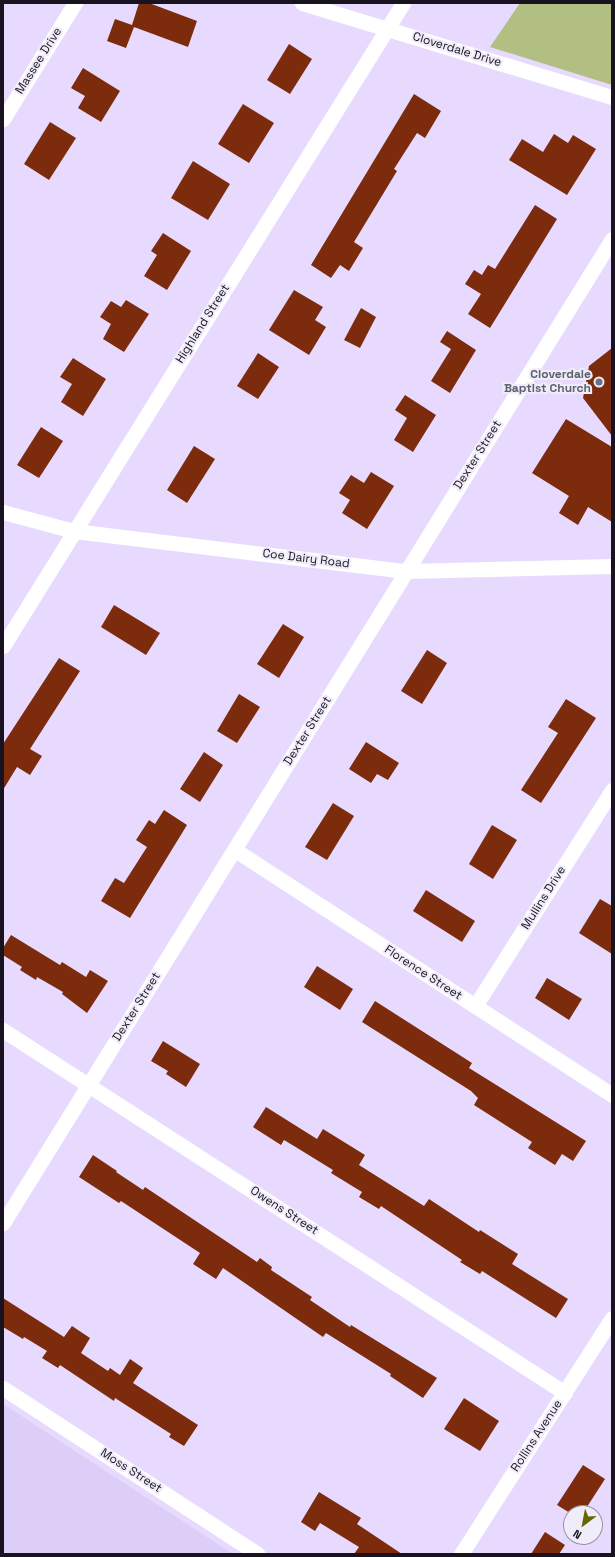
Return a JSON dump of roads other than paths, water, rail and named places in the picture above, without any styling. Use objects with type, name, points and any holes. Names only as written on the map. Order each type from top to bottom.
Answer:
[{"type":"street","name":"Massee Drive","points":[[3,119],[75,3]]},
{"type":"street","name":"Cloverdale Drive","points":[[302,3],[612,97]]},
{"type":"street","name":"Highland Street","points":[[3,646],[403,3]]},
{"type":"street","name":"Dexter Street","points":[[3,1223],[612,239]]},
{"type":"street","name":"Coe Dairy Road","points":[[3,512],[74,531],[406,571],[612,566]]},
{"type":"street","name":"Mullins Drive","points":[[475,1006],[612,790]]},
{"type":"street","name":"Florence Street","points":[[235,850],[612,1095]]},
{"type":"street","name":"Owens Street","points":[[3,1030],[565,1393]]},
{"type":"street","name":"Rollins Avenue","points":[[461,1554],[611,1323]]},
{"type":"street","name":"Moss Street","points":[[3,1388],[258,1554]]},
{"type":"place","name":"Cloverdale Baptist Church","points":[[599,382]]}]
